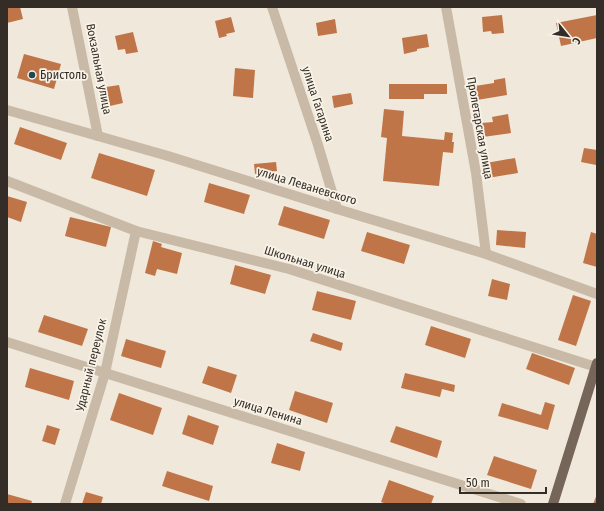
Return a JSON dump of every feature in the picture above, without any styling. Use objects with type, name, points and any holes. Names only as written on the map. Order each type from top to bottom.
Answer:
[{"type":"main road","points":[[553,504],[596,365]]},
{"type":"street","name":"Вокзальная улица","points":[[72,7],[98,136]]},
{"type":"street","name":"улица Гагарина","points":[[272,7],[318,145],[337,209]]},
{"type":"street","name":"Пролетарская улица","points":[[446,7],[476,173],[486,254]]},
{"type":"street","name":"улица Леваневского","points":[[7,110],[168,156],[486,254],[597,294]]},
{"type":"street","name":"Школьная улица","points":[[7,181],[136,230],[289,270],[596,365]]},
{"type":"street","name":"Ударный переулок","points":[[65,504],[105,373],[136,230]]},
{"type":"street","name":"улица Ленина","points":[[7,342],[521,504]]},
{"type":"building","points":[[7,7],[20,7],[23,19],[7,23]]},
{"type":"building","points":[[502,15],[504,33],[492,34],[491,31],[483,32],[482,17]]},
{"type":"building","points":[[597,15],[597,38],[561,46],[556,23]]},
{"type":"building","points":[[231,17],[235,32],[226,34],[227,36],[219,38],[215,21]]},
{"type":"building","points":[[335,19],[337,33],[318,36],[316,23]]},
{"type":"building","points":[[133,32],[138,52],[126,54],[125,49],[118,50],[115,36]]},
{"type":"building","points":[[427,34],[429,47],[417,49],[417,51],[404,54],[402,38]]},
{"type":"building","points":[[24,54],[61,64],[54,89],[17,78]]},
{"type":"building","points":[[235,68],[255,70],[253,98],[233,96]]},
{"type":"building","points":[[505,78],[507,95],[477,100],[475,86],[494,83],[494,80]]},
{"type":"building","points":[[389,84],[447,84],[447,94],[424,94],[424,99],[389,99]]},
{"type":"building","points":[[119,85],[123,103],[110,106],[106,87]]},
{"type":"building","points":[[351,93],[353,104],[334,108],[332,96]]},
{"type":"building","points":[[384,109],[404,111],[402,136],[444,140],[445,132],[453,133],[453,153],[443,152],[439,186],[383,181],[387,138],[381,137]]},
{"type":"building","points":[[508,114],[511,133],[483,137],[481,123],[493,122],[492,117]]},
{"type":"building","points":[[20,127],[67,143],[61,160],[14,144]]},
{"type":"building","points":[[584,148],[597,150],[596,165],[581,162]]},
{"type":"building","points":[[99,153],[155,170],[147,196],[91,178]]},
{"type":"building","points":[[515,158],[518,173],[488,178],[486,163]]},
{"type":"building","points":[[276,162],[277,171],[255,174],[254,164]]},
{"type":"building","points":[[209,183],[250,195],[244,214],[204,202]]},
{"type":"building","points":[[7,196],[27,202],[21,222],[7,217]]},
{"type":"building","points":[[284,206],[330,220],[324,239],[278,225]]},
{"type":"building","points":[[70,217],[111,227],[106,247],[65,236]]},
{"type":"building","points":[[497,230],[526,232],[525,248],[496,245]]},
{"type":"building","points":[[367,232],[410,245],[404,264],[361,251]]},
{"type":"building","points":[[591,232],[597,234],[597,267],[583,263]]},
{"type":"building","points":[[153,241],[162,244],[161,247],[182,253],[177,274],[157,269],[155,276],[145,273]]},
{"type":"building","points":[[235,265],[271,275],[265,294],[230,284]]},
{"type":"building","points":[[492,279],[510,284],[507,300],[488,296]]},
{"type":"building","points":[[317,291],[356,301],[351,320],[312,310]]},
{"type":"building","points":[[573,295],[591,301],[576,346],[558,340]]},
{"type":"building","points":[[44,315],[88,329],[82,346],[38,332]]},
{"type":"building","points":[[431,326],[471,339],[465,358],[425,345]]},
{"type":"building","points":[[313,333],[343,343],[341,351],[310,341]]},
{"type":"building","points":[[126,339],[166,351],[161,368],[121,356]]},
{"type":"building","points":[[532,353],[575,368],[569,385],[526,369]]},
{"type":"building","points":[[208,366],[237,375],[231,393],[202,383]]},
{"type":"building","points":[[30,368],[74,381],[69,400],[25,387]]},
{"type":"building","points":[[405,373],[455,385],[454,392],[442,389],[440,397],[401,388]]},
{"type":"building","points":[[295,391],[333,403],[327,423],[289,410]]},
{"type":"building","points":[[119,393],[162,408],[153,435],[110,420]]},
{"type":"building","points":[[545,402],[555,405],[548,430],[498,416],[502,403],[541,415]]},
{"type":"building","points":[[188,415],[219,426],[213,445],[182,434]]},
{"type":"building","points":[[47,425],[60,429],[55,445],[42,441]]},
{"type":"building","points":[[396,426],[442,441],[437,458],[390,442]]},
{"type":"building","points":[[277,443],[305,452],[300,471],[271,463]]},
{"type":"building","points":[[494,456],[537,470],[531,489],[487,475]]},
{"type":"building","points":[[167,471],[213,486],[209,501],[162,486]]},
{"type":"building","points":[[389,480],[434,496],[431,504],[387,504],[381,502]]},
{"type":"building","points":[[86,492],[103,497],[101,504],[82,504]]},
{"type":"building","points":[[7,494],[32,501],[31,504],[7,504]]},
{"type":"building","points":[[597,494],[597,504],[593,504]]},
{"type":"place","name":"Бристоль","points":[[32,75]]}]
